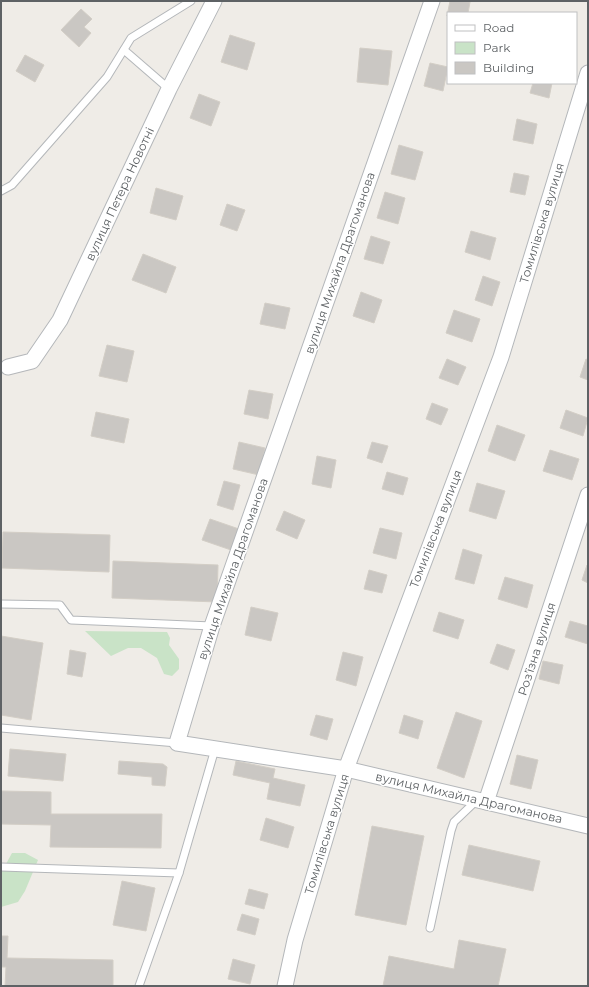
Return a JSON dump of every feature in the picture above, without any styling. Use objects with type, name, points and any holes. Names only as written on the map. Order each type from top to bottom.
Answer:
[{"type":"street","name":"вулиця Петера Новотні","points":[[4,369],[32,361],[60,320],[169,89],[214,1]]},
{"type":"street","name":"вулиця Михайла Драгоманова","points":[[432,1],[212,626],[177,743],[346,769],[588,826]]},
{"type":"street","name":"Томилівська вулиця","points":[[285,986],[295,940],[346,769],[501,357],[588,72]]},
{"type":"street","name":"Розʼїзна вулиця","points":[[481,801],[588,495]]},
{"type":"lane","points":[[1,191],[12,185],[108,77],[131,38],[191,1]]},
{"type":"lane","points":[[124,50],[169,89]]},
{"type":"lane","points":[[1,604],[60,605],[71,620],[212,626]]},
{"type":"lane","points":[[1,728],[177,743]]},
{"type":"lane","points":[[139,986],[180,873],[215,749]]},
{"type":"lane","points":[[430,928],[454,822],[481,801]]},
{"type":"lane","points":[[1,867],[180,873]]},
{"type":"green space","points":[[85,631],[167,632],[170,638],[169,645],[179,659],[179,669],[172,676],[164,674],[157,658],[141,648],[128,648],[111,656]]},
{"type":"green space","points":[[12,853],[25,853],[38,860],[25,891],[18,902],[1,907],[1,873]]},
{"type":"building","points":[[450,1],[470,2],[468,12],[448,12]]},
{"type":"building","points":[[81,9],[92,19],[84,27],[91,33],[79,47],[61,30]]},
{"type":"building","points":[[230,35],[255,43],[247,70],[221,62]]},
{"type":"building","points":[[360,48],[392,51],[388,85],[357,82]]},
{"type":"building","points":[[25,55],[44,65],[35,82],[16,71]]},
{"type":"building","points":[[430,63],[447,67],[443,91],[424,86]]},
{"type":"building","points":[[533,84],[552,84],[549,98],[530,93]]},
{"type":"building","points":[[199,94],[220,102],[211,126],[190,118]]},
{"type":"building","points":[[517,119],[537,124],[533,144],[513,140]]},
{"type":"building","points":[[399,145],[423,152],[415,180],[391,174]]},
{"type":"building","points":[[514,173],[529,176],[525,195],[510,192]]},
{"type":"building","points":[[156,188],[183,196],[176,220],[150,213]]},
{"type":"building","points":[[385,192],[405,198],[398,224],[377,218]]},
{"type":"building","points":[[227,204],[245,210],[237,231],[220,225]]},
{"type":"building","points":[[471,231],[496,238],[490,260],[465,252]]},
{"type":"building","points":[[371,236],[390,242],[383,264],[364,259]]},
{"type":"building","points":[[143,254],[176,267],[166,293],[132,280]]},
{"type":"building","points":[[483,276],[500,282],[492,306],[475,300]]},
{"type":"building","points":[[361,292],[382,300],[374,323],[353,316]]},
{"type":"building","points":[[265,303],[290,308],[285,329],[260,324]]},
{"type":"building","points":[[454,310],[480,319],[472,342],[446,333]]},
{"type":"building","points":[[107,345],[134,351],[127,382],[99,376]]},
{"type":"building","points":[[447,359],[466,367],[458,385],[439,378]]},
{"type":"building","points":[[586,359],[588,360],[588,380],[580,377]]},
{"type":"building","points":[[249,390],[273,394],[268,419],[244,414]]},
{"type":"building","points":[[432,403],[448,409],[441,425],[426,419]]},
{"type":"building","points":[[566,410],[588,418],[583,436],[560,428]]},
{"type":"building","points":[[96,412],[129,419],[124,443],[91,436]]},
{"type":"building","points":[[497,425],[525,435],[515,461],[488,451]]},
{"type":"building","points":[[239,442],[265,448],[259,475],[233,469]]},
{"type":"building","points":[[372,442],[388,446],[382,463],[367,458]]},
{"type":"building","points":[[550,450],[579,459],[572,480],[543,471]]},
{"type":"building","points":[[317,456],[336,460],[331,488],[312,484]]},
{"type":"building","points":[[387,472],[408,478],[403,495],[382,489]]},
{"type":"building","points":[[224,481],[240,485],[233,510],[217,505]]},
{"type":"building","points":[[477,483],[505,491],[496,519],[469,511]]},
{"type":"building","points":[[284,511],[305,520],[297,539],[276,530]]},
{"type":"building","points":[[210,519],[239,529],[231,550],[202,540]]},
{"type":"building","points":[[380,528],[402,533],[396,559],[373,553]]},
{"type":"building","points":[[3,532],[110,535],[109,572],[2,568]]},
{"type":"building","points":[[463,549],[482,555],[474,584],[455,579]]},
{"type":"building","points":[[113,561],[218,565],[217,602],[112,598]]},
{"type":"building","points":[[587,565],[588,566],[588,583],[582,580]]},
{"type":"building","points":[[369,570],[387,575],[382,593],[364,589]]},
{"type":"building","points":[[505,577],[533,585],[527,608],[498,599]]},
{"type":"building","points":[[251,607],[278,613],[271,641],[245,635]]},
{"type":"building","points":[[439,612],[464,620],[458,639],[433,631]]},
{"type":"building","points":[[570,621],[588,626],[588,644],[565,637]]},
{"type":"building","points":[[1,636],[43,643],[31,720],[1,715]]},
{"type":"building","points":[[497,644],[515,650],[508,670],[490,663]]},
{"type":"building","points":[[70,650],[86,653],[82,677],[67,674]]},
{"type":"building","points":[[343,652],[363,657],[356,686],[336,680]]},
{"type":"building","points":[[543,661],[563,665],[559,684],[539,679]]},
{"type":"building","points":[[456,712],[482,721],[464,778],[437,768]]},
{"type":"building","points":[[316,715],[333,719],[327,740],[310,735]]},
{"type":"building","points":[[404,715],[423,721],[418,739],[399,733]]},
{"type":"building","points":[[10,749],[66,754],[63,781],[8,776]]},
{"type":"building","points":[[517,755],[538,760],[531,789],[510,784]]},
{"type":"building","points":[[119,761],[163,764],[167,767],[165,786],[152,785],[152,777],[118,774]]},
{"type":"building","points":[[236,761],[275,769],[273,778],[305,785],[300,806],[267,799],[270,783],[233,775]]},
{"type":"building","points":[[1,791],[51,792],[51,814],[162,814],[161,848],[50,847],[51,825],[1,824]]},
{"type":"building","points":[[266,818],[294,827],[288,848],[260,840]]},
{"type":"building","points":[[372,826],[424,836],[406,925],[355,915]]},
{"type":"building","points":[[469,845],[540,861],[533,891],[462,875]]},
{"type":"building","points":[[122,881],[155,888],[146,931],[113,925]]},
{"type":"building","points":[[249,889],[268,894],[264,909],[245,904]]},
{"type":"building","points":[[242,914],[259,919],[255,935],[237,930]]},
{"type":"building","points":[[1,936],[8,936],[7,958],[113,960],[113,986],[5,986],[6,967],[1,967]]},
{"type":"building","points":[[459,940],[506,949],[498,986],[383,986],[389,956],[454,969]]},
{"type":"building","points":[[233,959],[255,965],[250,984],[228,979]]}]
